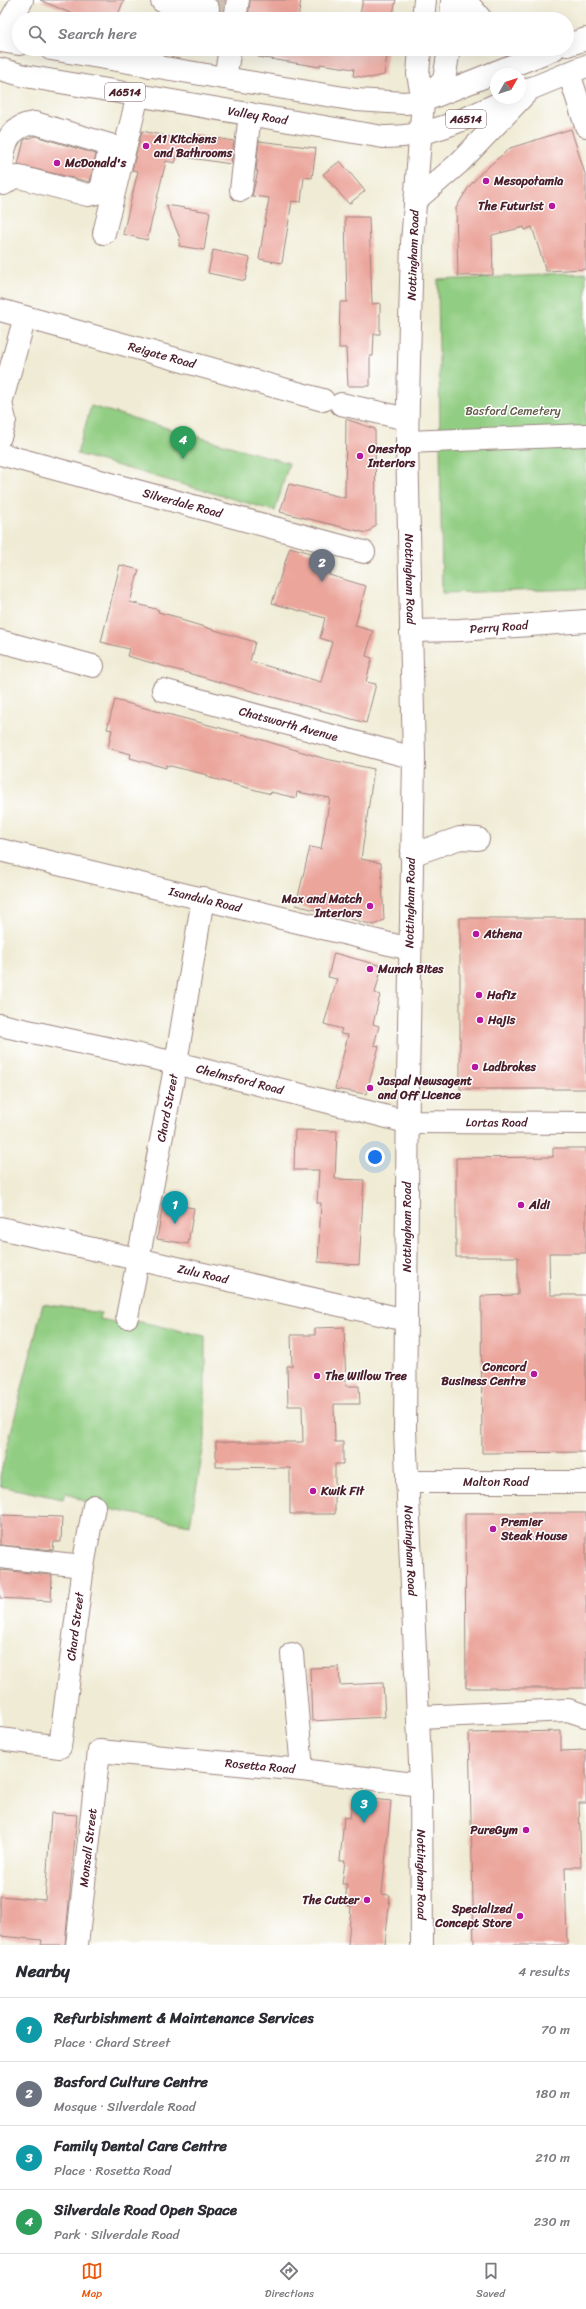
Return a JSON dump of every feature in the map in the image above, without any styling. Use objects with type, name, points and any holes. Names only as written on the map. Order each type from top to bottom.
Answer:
[{"type":"main road","points":[[15,12],[22,0]]},
{"type":"main road","points":[[423,12],[424,0]]},
{"type":"main road","points":[[451,12],[452,0]]},
{"type":"main road","points":[[465,0],[475,12]]},
{"type":"main road","points":[[161,7],[208,9]]},
{"type":"main road","points":[[12,18],[0,40],[12,43]]},
{"type":"main road","points":[[574,42],[586,39]]},
{"type":"main road","name":"A6514","points":[[138,56],[151,57],[225,78],[356,100],[405,103],[423,101],[536,56]]},
{"type":"main road","points":[[225,78],[229,56]]},
{"type":"main road","name":"Nottingham Road","points":[[419,56],[418,74],[423,101],[415,201],[407,419],[414,758],[407,1122],[406,1320],[407,1482],[419,1717],[422,1945]]},
{"type":"main road","points":[[423,101],[444,80],[448,56]]},
{"type":"main road","name":"Valley Road","points":[[0,69],[25,76],[383,136],[397,137],[447,127],[497,104]]},
{"type":"main road","points":[[526,91],[577,70],[586,126]]},
{"type":"main road","points":[[104,233],[138,95]]},
{"type":"main road","points":[[415,201],[459,163],[514,104]]},
{"type":"main road","points":[[241,190],[250,114]]},
{"type":"main road","points":[[27,124],[45,125],[110,144],[102,186],[97,192],[88,195],[19,177],[12,178],[4,184],[1,171],[2,153],[9,135],[27,124]]},
{"type":"main road","name":"Reigate Road","points":[[0,310],[332,402],[407,419]]},
{"type":"main road","points":[[0,437],[5,420],[1,403],[25,317]]},
{"type":"main road","points":[[407,442],[586,435]]},
{"type":"main road","name":"Silverdale Road","points":[[0,454],[364,552]]},
{"type":"main road","name":"Perry Road","points":[[411,631],[460,630],[586,621]]},
{"type":"main road","points":[[0,641],[93,666]]},
{"type":"main road","name":"Chatsworth Avenue","points":[[163,690],[414,758]]},
{"type":"main road","points":[[411,855],[460,838],[478,839]]},
{"type":"main road","name":"Isandula Road","points":[[0,850],[410,949]]},
{"type":"main road","name":"Chard Street","points":[[126,1317],[176,1063],[203,898]]},
{"type":"main road","name":"Chelmsford Road","points":[[0,1025],[176,1063],[407,1122]]},
{"type":"main road","name":"Lortas Road","points":[[407,1122],[586,1123]]},
{"type":"main road","name":"Zulu Road","points":[[0,1228],[406,1320]]},
{"type":"main road","name":"Malton Road","points":[[407,1482],[586,1482]]},
{"type":"main road","name":"Chard Street","points":[[0,1740],[60,1747],[83,1566],[94,1506]]},
{"type":"main road","points":[[0,1557],[83,1566]]},
{"type":"main road","points":[[292,1654],[302,1770]]},
{"type":"main road","points":[[419,1717],[568,1710],[586,1716]]},
{"type":"main road","name":"Rosetta Road","points":[[99,1751],[302,1770],[421,1785]]},
{"type":"main road","name":"Monsall Street","points":[[77,1945],[99,1751]]},
{"type":"green space","name":"Basford Cemetery","points":[[586,273],[586,589],[442,593],[438,280]]},
{"type":"green space","points":[[91,406],[289,463],[275,511],[77,454]]},
{"type":"green space","points":[[43,1304],[101,1313],[100,1319],[135,1326],[136,1321],[205,1336],[205,1439],[190,1525],[94,1506],[65,1492],[63,1499],[0,1486],[0,1476]]},
{"type":"building","points":[[40,0],[124,0],[119,12],[68,12]]},
{"type":"building","points":[[216,0],[225,0],[224,12],[220,11]]},
{"type":"building","points":[[250,0],[301,0],[299,12],[249,12]]},
{"type":"building","points":[[363,0],[396,0],[393,12],[360,12]]},
{"type":"building","points":[[257,56],[387,56],[384,75],[370,78],[353,76],[354,69],[320,64],[320,67]]},
{"type":"building","name":"The Futurist","points":[[571,129],[586,177],[586,269],[546,271],[532,227],[525,230],[524,227],[492,235],[493,275],[458,276],[456,208],[468,188],[479,175],[510,148]]},
{"type":"building","points":[[142,131],[190,141],[191,134],[234,141],[231,164],[177,156],[175,163],[166,161],[147,240],[123,234],[138,171],[132,170]]},
{"type":"building","name":"McDonald's","points":[[35,136],[96,154],[90,182],[18,165],[24,140]]},
{"type":"building","points":[[259,141],[316,148],[312,178],[304,177],[301,202],[292,201],[282,263],[259,259],[269,198],[252,196],[258,171],[256,171]]},
{"type":"building","points":[[340,161],[365,191],[349,204],[323,174]]},
{"type":"building","points":[[166,205],[210,212],[204,250],[179,246],[180,238]]},
{"type":"building","points":[[345,217],[369,217],[372,304],[380,303],[380,334],[374,334],[373,356],[370,356],[370,386],[348,386],[346,348],[339,348],[340,302],[347,302]]},
{"type":"building","points":[[213,250],[250,258],[245,281],[208,273]]},
{"type":"building","name":"Onestop Interiors","points":[[346,419],[375,429],[376,525],[367,533],[280,512],[289,484],[345,498]]},
{"type":"building","points":[[290,547],[324,557],[323,560],[333,563],[329,575],[366,586],[355,626],[373,631],[366,656],[372,658],[366,682],[376,684],[366,723],[127,656],[129,649],[101,642],[120,565],[139,570],[130,602],[159,610],[158,612],[181,618],[181,620],[255,642],[250,661],[321,682],[332,642],[320,638],[325,618],[272,603]]},
{"type":"building","points":[[115,700],[239,733],[326,759],[374,769],[361,859],[381,863],[384,920],[374,925],[296,905],[310,847],[321,849],[330,798],[297,792],[296,798],[271,792],[271,794],[207,777],[208,775],[166,765],[166,768],[130,758],[131,754],[108,748],[112,730],[107,729]]},
{"type":"building","points":[[460,918],[586,918],[586,1089],[460,1089]]},
{"type":"building","points":[[334,953],[382,966],[375,993],[380,995],[373,1024],[379,1026],[374,1045],[379,1046],[366,1094],[335,1089],[348,1035],[340,1034],[342,1029],[324,1024],[337,979],[328,977]]},
{"type":"building","points":[[295,1130],[337,1131],[335,1179],[364,1180],[359,1265],[318,1262],[321,1203],[317,1203],[319,1170],[294,1170]]},
{"type":"building","points":[[553,1148],[586,1148],[586,1253],[549,1253],[550,1295],[586,1295],[586,1452],[482,1453],[481,1296],[518,1295],[518,1257],[456,1257],[456,1158],[553,1157]]},
{"type":"building","points":[[163,1203],[194,1208],[188,1244],[157,1239]]},
{"type":"building","points":[[344,1327],[346,1386],[359,1386],[360,1404],[334,1404],[335,1442],[343,1442],[343,1464],[335,1464],[335,1514],[290,1514],[290,1468],[216,1467],[216,1442],[303,1442],[302,1406],[288,1406],[287,1366],[292,1366],[291,1335],[315,1335],[315,1328]]},
{"type":"building","points":[[465,1513],[586,1513],[586,1688],[466,1688]]},
{"type":"building","points":[[0,1515],[62,1517],[61,1542],[54,1542],[53,1550],[0,1545]]},
{"type":"building","points":[[0,1570],[52,1575],[51,1601],[0,1598]]},
{"type":"building","points":[[339,1667],[340,1685],[383,1683],[385,1717],[312,1721],[310,1668]]},
{"type":"building","name":"PureGym","points":[[561,1731],[561,1751],[586,1750],[586,1803],[579,1803],[581,1867],[565,1867],[567,1945],[474,1945],[469,1733]]},
{"type":"building","points":[[363,1798],[391,1801],[382,1894],[390,1895],[385,1945],[348,1945],[351,1906],[345,1905],[347,1884],[342,1884],[345,1861],[340,1861],[344,1817],[350,1818],[352,1803],[363,1804]]},
{"type":"building","points":[[51,1813],[77,1815],[65,1945],[41,1945],[42,1940],[0,1936],[0,1896],[45,1900]]},
{"type":"tunnel","points":[[208,9],[221,12]]},
{"type":"place","name":"A1 Kitchens and Bathrooms","points":[[146,146]]},
{"type":"place","name":"McDonald's","points":[[57,163]]},
{"type":"place","name":"Mesopotamia","points":[[486,181]]},
{"type":"place","name":"The Futurist","points":[[552,206]]},
{"type":"place","name":"Onestop Interiors","points":[[360,456]]},
{"type":"place","name":"Silverdale Road Open Space","points":[[183,459]]},
{"type":"place","name":"Basford Culture Centre","points":[[322,582]]},
{"type":"place","name":"Max and Match Interiors","points":[[370,906]]},
{"type":"place","name":"Athena","points":[[476,934]]},
{"type":"place","name":"Munch Bites","points":[[370,969]]},
{"type":"place","name":"Hafiz","points":[[479,995]]},
{"type":"place","name":"Hajis","points":[[480,1020]]},
{"type":"place","name":"Ladbrokes","points":[[475,1067]]},
{"type":"place","name":"Jaspal Newsagent and Off Licence","points":[[370,1088]]},
{"type":"place","name":"Aldi","points":[[521,1205]]},
{"type":"place","name":"Refurbishment & Maintenance Services","points":[[175,1224]]},
{"type":"place","name":"Concord Business Centre","points":[[534,1374]]},
{"type":"place","name":"The Willow Tree","points":[[317,1376]]},
{"type":"place","name":"Kwik Fit","points":[[313,1491]]},
{"type":"place","name":"Premier Steak House","points":[[493,1529]]},
{"type":"place","name":"Family Dental Care Centre","points":[[364,1823]]},
{"type":"place","name":"PureGym","points":[[526,1830]]},
{"type":"place","name":"The Cutter","points":[[367,1900]]},
{"type":"place","name":"Specialized Concept Store","points":[[520,1916]]}]
